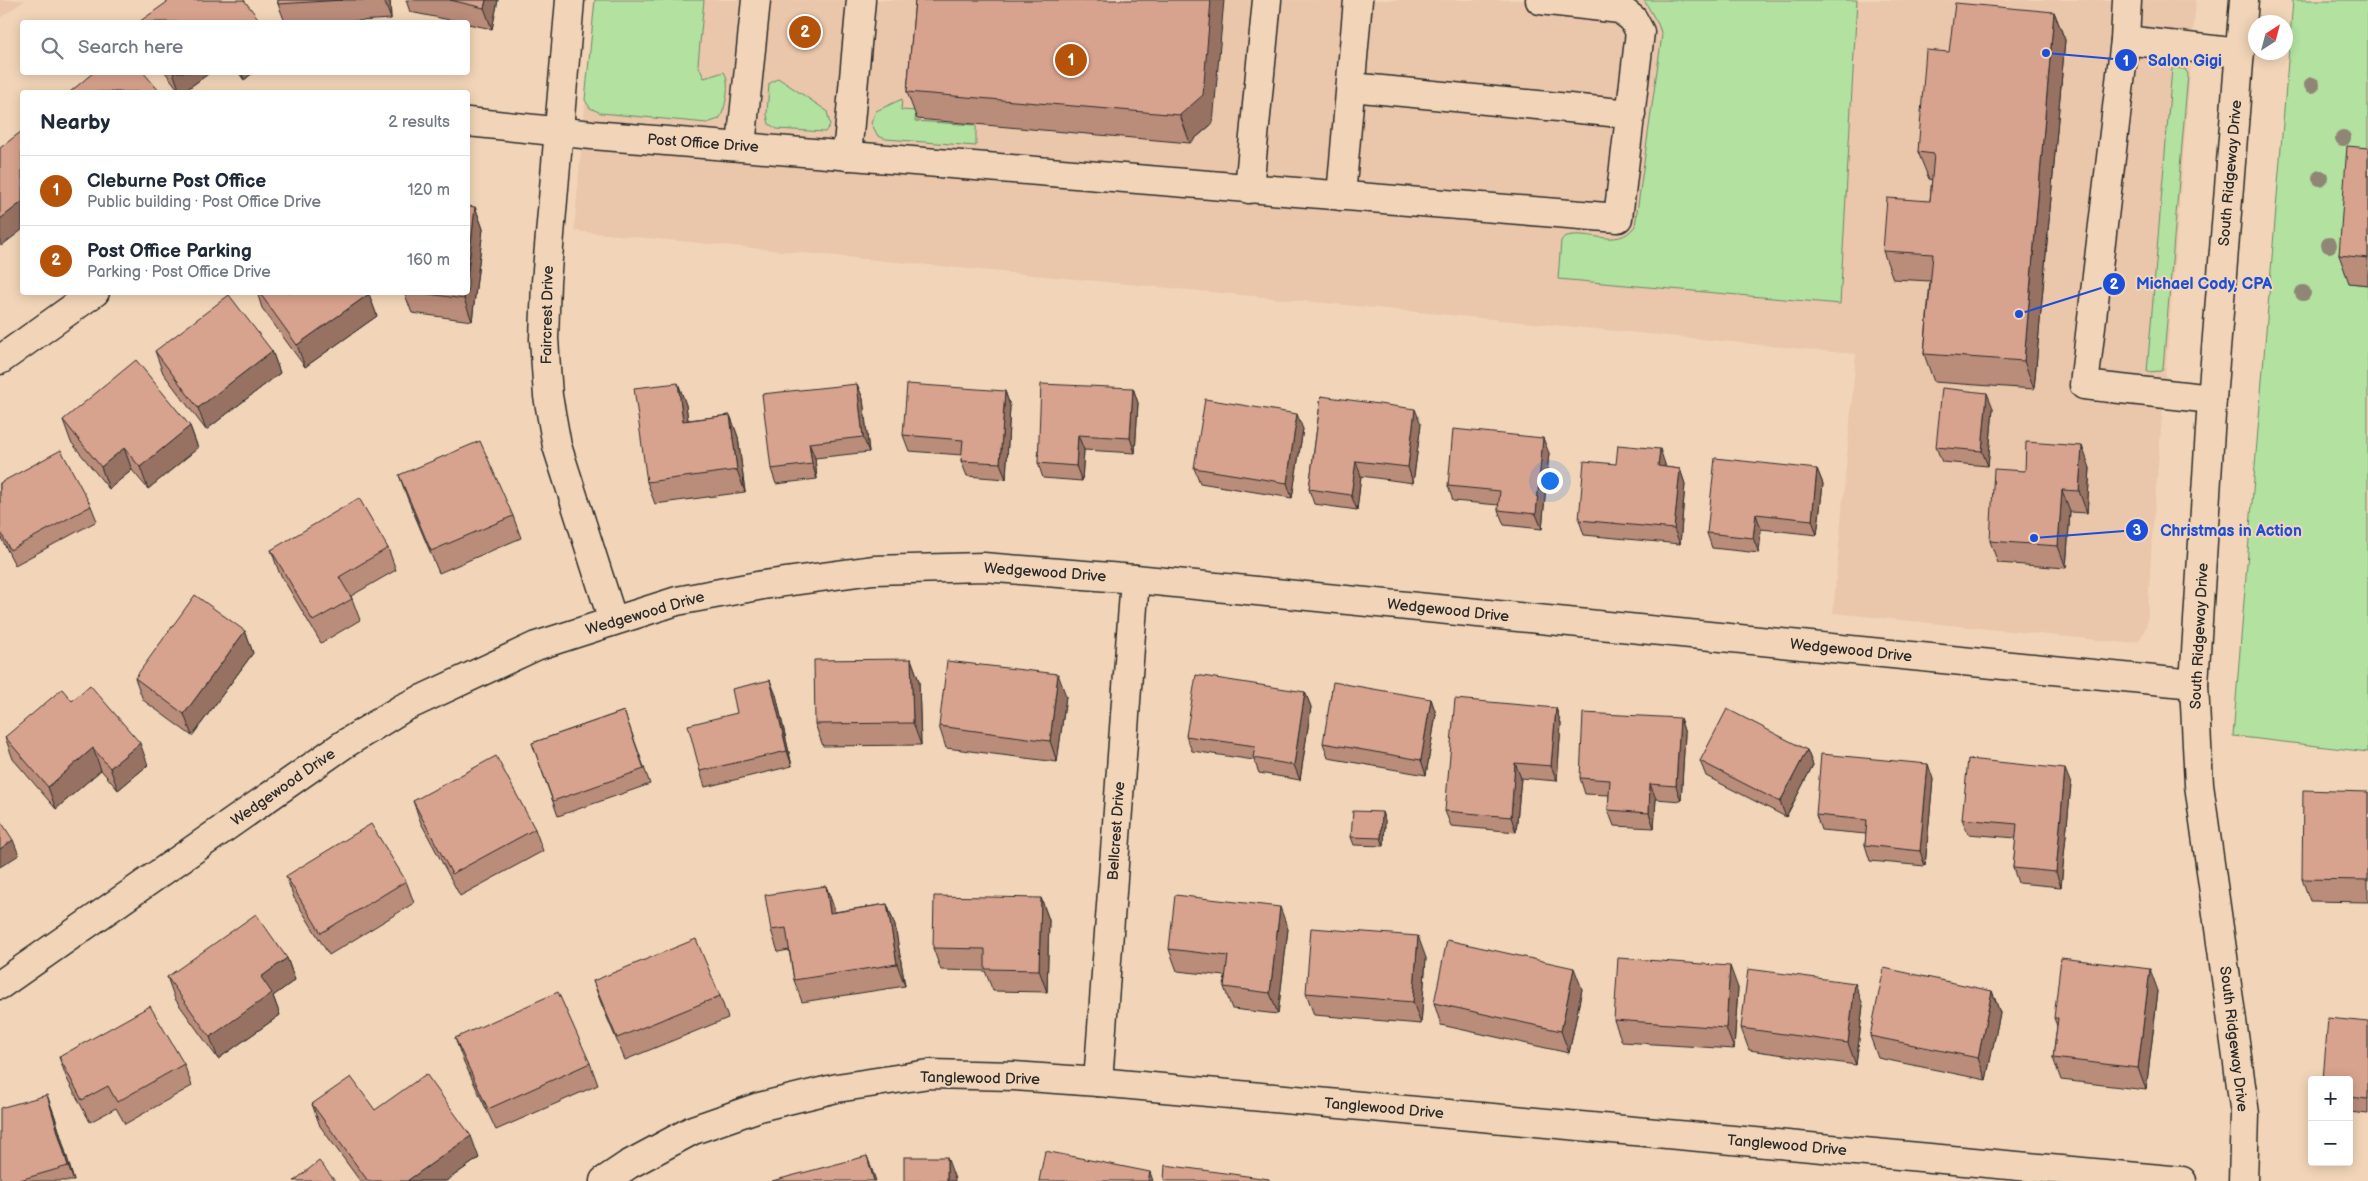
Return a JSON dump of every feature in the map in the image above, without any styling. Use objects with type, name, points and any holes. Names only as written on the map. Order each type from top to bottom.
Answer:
[{"type":"street","name":"Faircrest Drive","points":[[570,0],[546,282],[544,339],[548,396],[557,446],[614,621]]},
{"type":"street","points":[[741,146],[756,0]]},
{"type":"street","points":[[848,156],[861,0]]},
{"type":"street","points":[[1249,189],[1267,0]]},
{"type":"street","points":[[1341,196],[1358,0]]},
{"type":"street","points":[[1351,87],[1631,114],[1640,32],[1633,19],[1620,9],[1540,0]]},
{"type":"street","points":[[2127,0],[2125,40],[2084,385],[2212,400]]},
{"type":"street","name":"South Ridgeway Drive","points":[[2243,1181],[2245,1114],[2199,785],[2194,684],[2212,400],[2244,0]]},
{"type":"street","points":[[2125,40],[2240,53]]},
{"type":"street","name":"Post Office Drive","points":[[470,122],[848,156],[1618,218],[1631,114]]},
{"type":"street","points":[[0,360],[91,295]]},
{"type":"street","name":"Wedgewood Drive","points":[[0,985],[343,745],[403,708],[536,646],[677,601],[763,585],[873,570],[982,566],[1134,579],[2194,684]]},
{"type":"street","name":"Bellcrest Drive","points":[[1098,1082],[1134,579]]},
{"type":"street","name":"Tanglewood Drive","points":[[604,1181],[628,1165],[693,1130],[759,1106],[837,1088],[929,1074],[1014,1076],[1098,1082],[2182,1181]]},
{"type":"shaded area","points":[[0,0],[25,0],[0,18]]},
{"type":"shaded area","points":[[594,0],[2196,0],[2152,539],[2147,624],[2143,634],[2139,641],[2126,643],[1833,613],[1856,354],[574,231]]},
{"type":"green space","points":[[595,0],[704,0],[698,64],[704,78],[724,72],[726,76],[727,96],[722,115],[719,119],[707,123],[601,113],[590,108],[585,100]]},
{"type":"green space","points":[[1644,0],[1857,0],[1840,304],[1558,279],[1561,241],[1564,237],[1583,235],[1602,238],[1620,237],[1628,233],[1635,226],[1662,35]]},
{"type":"green space","points":[[2293,0],[2368,0],[2368,175],[2350,283],[2368,285],[2368,752],[2233,736],[2288,60],[2293,60]]},
{"type":"green space","points":[[2172,68],[2185,69],[2188,74],[2163,368],[2161,371],[2147,372]]},
{"type":"green space","points":[[778,78],[827,111],[830,125],[825,132],[777,129],[769,124],[767,115],[769,84]]},
{"type":"green space","points":[[902,99],[901,110],[916,111],[915,121],[976,125],[976,146],[886,139],[878,136],[871,123],[876,111]]},
{"type":"building","points":[[170,0],[244,0],[259,20],[142,20]]},
{"type":"building","points":[[278,0],[343,0],[278,4]]},
{"type":"building","points":[[450,0],[486,0],[484,8]]},
{"type":"building","points":[[915,0],[1211,0],[1203,95],[1180,115],[907,92]]},
{"type":"building","points":[[1955,3],[2054,12],[2024,361],[1924,354],[1933,254],[1883,251],[1887,198],[1930,201],[1934,154],[1918,152],[1926,50],[1949,52]]},
{"type":"building","points":[[90,75],[146,75],[158,90],[72,90]]},
{"type":"building","points":[[20,133],[20,204],[0,219],[0,148]]},
{"type":"building","points":[[2347,146],[2368,148],[2368,258],[2339,255]]},
{"type":"building","points":[[470,206],[475,207],[470,253]]},
{"type":"building","points":[[229,295],[272,351],[198,408],[155,351]]},
{"type":"building","points":[[261,295],[368,295],[297,345]]},
{"type":"building","points":[[436,295],[465,295],[464,299]]},
{"type":"building","points":[[136,360],[190,426],[140,467],[124,448],[101,467],[63,420]]},
{"type":"building","points":[[678,383],[683,421],[730,415],[737,470],[647,482],[634,388]]},
{"type":"building","points":[[857,384],[863,437],[809,443],[812,464],[771,469],[762,394]]},
{"type":"building","points":[[907,384],[1005,391],[1000,463],[961,461],[963,440],[903,435]]},
{"type":"building","points":[[1041,384],[1133,388],[1130,438],[1078,435],[1076,466],[1038,463]]},
{"type":"building","points":[[1942,388],[1987,393],[1982,451],[1936,447]]},
{"type":"building","points":[[1321,396],[1415,409],[1408,467],[1356,461],[1351,495],[1309,489]]},
{"type":"building","points":[[1205,399],[1297,414],[1287,483],[1194,468]]},
{"type":"building","points":[[1453,429],[1543,438],[1536,514],[1498,510],[1500,491],[1448,486]]},
{"type":"building","points":[[480,441],[513,516],[431,551],[399,475]]},
{"type":"building","points":[[2026,442],[2082,446],[2079,491],[2062,490],[2058,546],[1990,541],[1994,469],[2025,471]]},
{"type":"building","points":[[1618,445],[1660,449],[1658,466],[1680,469],[1674,529],[1579,520],[1584,461],[1616,464]]},
{"type":"building","points":[[61,450],[91,506],[10,550],[0,531],[0,483]]},
{"type":"building","points":[[1715,458],[1817,469],[1812,520],[1756,514],[1753,538],[1707,533]]},
{"type":"building","points":[[359,498],[388,548],[339,577],[352,599],[313,621],[271,550]]},
{"type":"building","points":[[195,595],[245,631],[184,714],[135,678]]},
{"type":"building","points":[[911,659],[913,723],[815,724],[814,660]]},
{"type":"building","points":[[947,661],[1058,674],[1050,741],[939,726]]},
{"type":"building","points":[[1196,675],[1305,692],[1294,765],[1253,758],[1255,746],[1186,736]]},
{"type":"building","points":[[770,680],[787,751],[700,771],[688,725],[737,713],[732,689]]},
{"type":"building","points":[[1333,682],[1431,699],[1421,760],[1323,743]]},
{"type":"building","points":[[90,685],[140,743],[110,768],[93,748],[48,787],[5,737],[62,689],[72,701]]},
{"type":"building","points":[[1455,699],[1556,708],[1551,766],[1515,763],[1511,817],[1445,811]]},
{"type":"building","points":[[1727,709],[1807,750],[1780,802],[1700,761]]},
{"type":"building","points":[[624,711],[644,769],[553,801],[532,743]]},
{"type":"building","points":[[1583,713],[1680,718],[1676,786],[1650,784],[1649,813],[1608,810],[1610,780],[1580,778]]},
{"type":"building","points":[[1821,754],[1928,764],[1920,851],[1865,845],[1867,820],[1816,815]]},
{"type":"building","points":[[496,756],[535,829],[452,874],[413,801]]},
{"type":"building","points":[[1968,759],[2065,769],[2056,872],[2013,868],[2017,824],[1962,819]]},
{"type":"building","points":[[2303,790],[2368,792],[2368,880],[2302,879]]},
{"type":"building","points":[[1353,811],[1382,812],[1381,838],[1351,837]]},
{"type":"building","points":[[0,820],[13,840],[0,849]]},
{"type":"building","points":[[371,824],[406,881],[321,933],[286,876]]},
{"type":"building","points":[[826,886],[830,913],[887,904],[897,964],[794,980],[786,928],[771,930],[765,895]]},
{"type":"building","points":[[1175,895],[1280,907],[1270,993],[1224,987],[1228,956],[1169,949]]},
{"type":"building","points":[[934,896],[1041,898],[1039,970],[985,969],[985,949],[933,948]]},
{"type":"building","points":[[256,914],[287,958],[261,977],[272,993],[210,1037],[167,977]]},
{"type":"building","points":[[1311,928],[1418,936],[1413,1002],[1306,993]]},
{"type":"building","points":[[696,939],[720,996],[617,1038],[593,981]]},
{"type":"building","points":[[1447,940],[1574,968],[1561,1031],[1434,1003]]},
{"type":"building","points":[[1618,958],[1730,966],[1726,1028],[1614,1020]]},
{"type":"building","points":[[2061,958],[2150,969],[2138,1068],[2053,1058],[2058,1018],[2054,1018]]},
{"type":"building","points":[[1884,968],[1992,991],[1978,1058],[1870,1036]]},
{"type":"building","points":[[1748,969],[1855,983],[1848,1043],[1741,1028]]},
{"type":"building","points":[[558,992],[590,1063],[488,1109],[455,1038]]},
{"type":"building","points":[[150,1006],[184,1064],[117,1102],[108,1086],[82,1100],[59,1057]]},
{"type":"building","points":[[2328,1018],[2368,1022],[2368,1099],[2353,1097],[2353,1076],[2323,1076]]},
{"type":"building","points":[[426,1074],[471,1136],[407,1181],[368,1181],[312,1104],[351,1077],[375,1110]]},
{"type":"building","points":[[47,1095],[68,1166],[16,1181],[0,1181],[0,1108]]},
{"type":"building","points":[[1045,1151],[1150,1172],[1148,1181],[1039,1181]]},
{"type":"building","points":[[867,1156],[874,1181],[772,1181]]},
{"type":"building","points":[[904,1157],[947,1157],[947,1181],[904,1181]]},
{"type":"building","points":[[319,1161],[335,1181],[294,1181]]},
{"type":"building","points":[[1165,1165],[1269,1179],[1269,1181],[1164,1181]]},
{"type":"place","name":"Post Office Parking","points":[[805,32]]},
{"type":"place","name":"Salon Gigi","points":[[2046,53]]},
{"type":"place","name":"Cleburne Post Office","points":[[1071,60]]},
{"type":"place","name":"Michael Cody, CPA","points":[[2019,314]]},
{"type":"place","name":"Christmas in Action","points":[[2034,538]]}]
